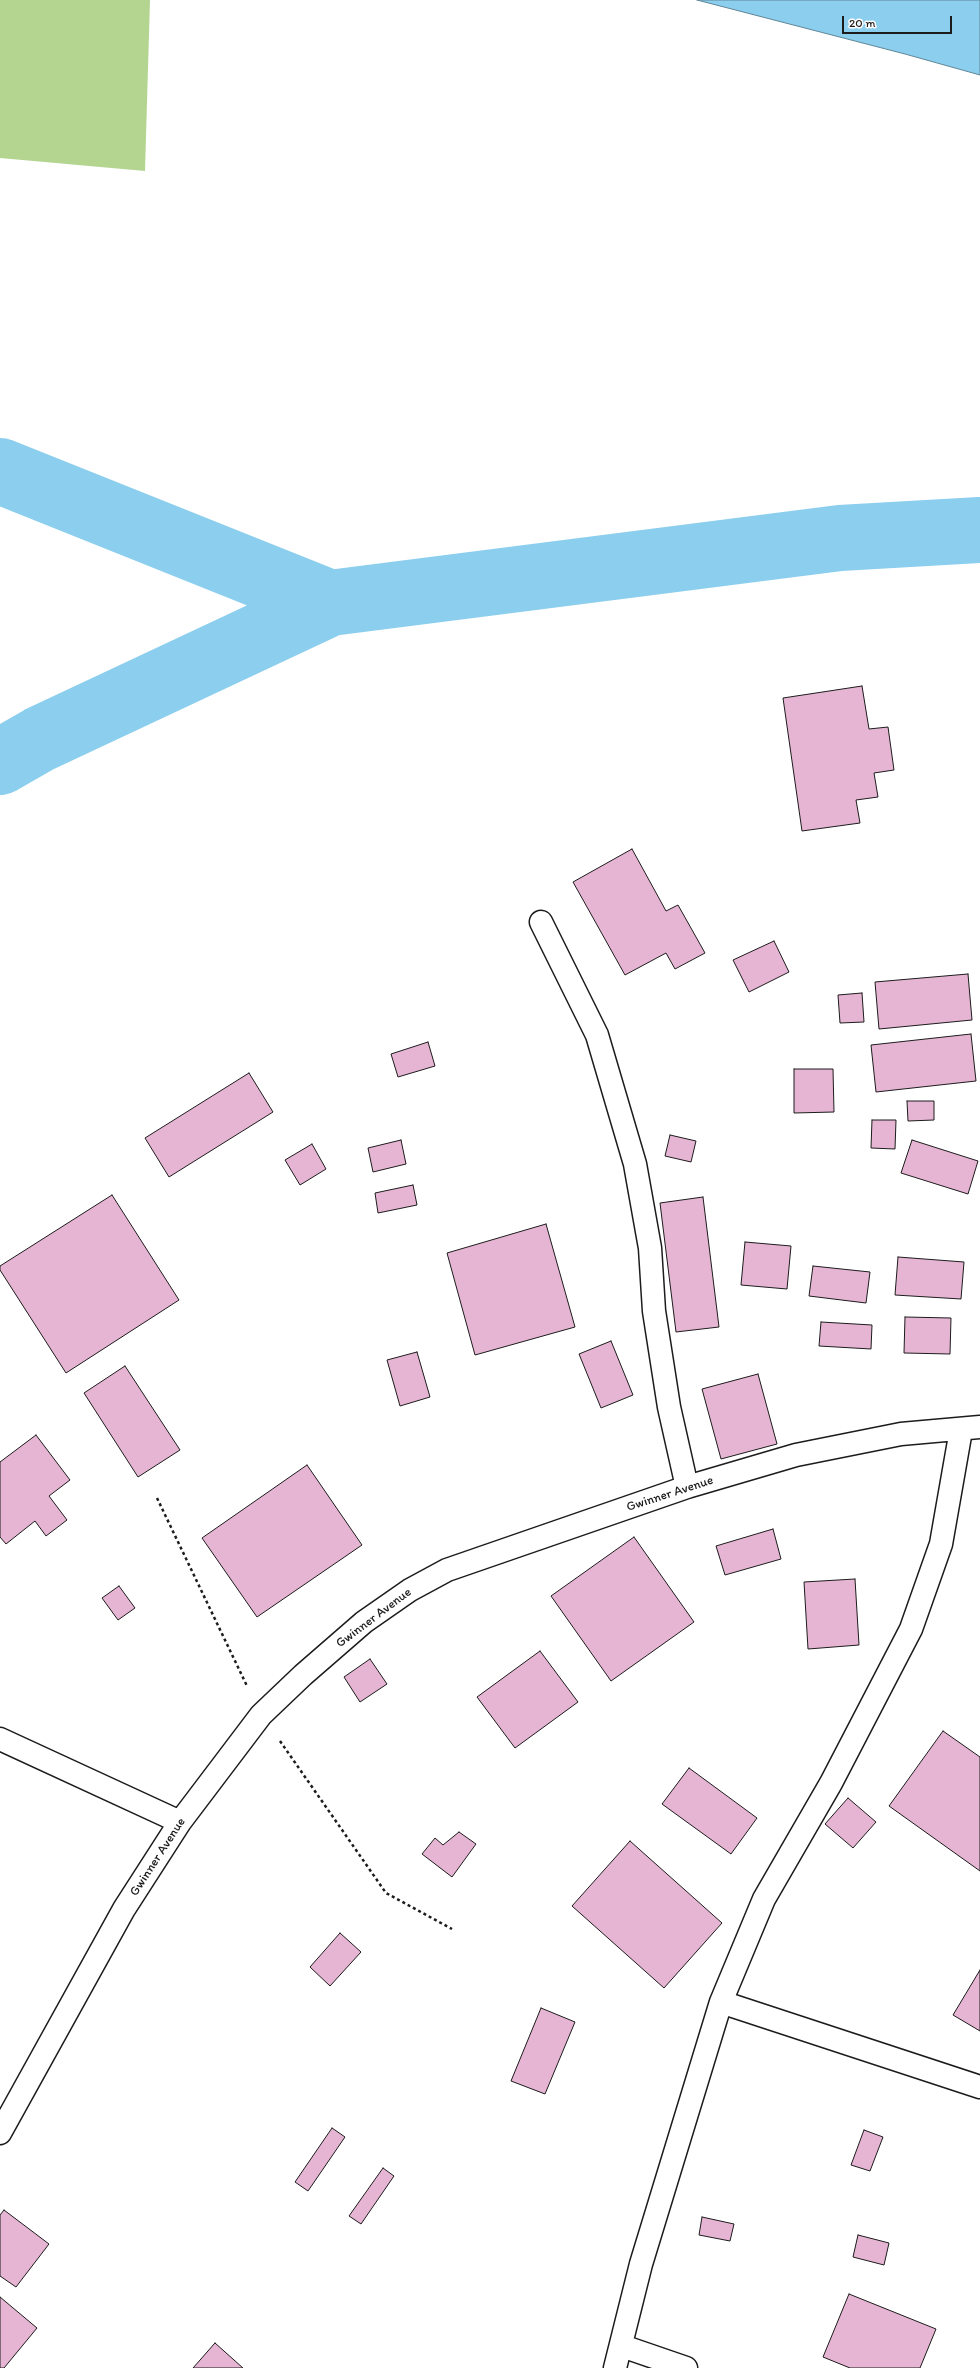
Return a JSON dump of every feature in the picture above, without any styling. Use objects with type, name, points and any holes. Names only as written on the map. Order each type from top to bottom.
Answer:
[{"type":"street","points":[[541,922],[597,1035],[635,1164],[650,1248],[654,1311],[669,1407],[687,1487]]},
{"type":"street","points":[[615,2368],[622,2346],[642,2264],[721,2002],[764,1898],[830,1783],[911,1629],[941,1544],[970,1428]]},
{"type":"street","name":"Gwinner Avenue","points":[[0,2133],[124,1909],[180,1822],[261,1715],[303,1675],[364,1622],[410,1590],[446,1570],[687,1487],[796,1455],[901,1434],[970,1428]]},
{"type":"street","points":[[0,1739],[180,1822]]},
{"type":"street","points":[[721,2002],[980,2087]]},
{"type":"street","points":[[622,2346],[686,2368]]},
{"type":"path","points":[[157,1498],[261,1715],[386,1893],[452,1928]]},
{"type":"green space","points":[[0,0],[150,0],[145,171],[0,158]]},
{"type":"water","points":[[697,0],[980,0],[980,75],[905,54]]},
{"type":"building","points":[[862,686],[869,729],[888,727],[894,770],[874,773],[878,797],[856,800],[860,823],[802,831],[783,698]]},
{"type":"building","points":[[632,849],[666,911],[678,905],[705,953],[675,969],[666,953],[625,975],[573,882]]},
{"type":"building","points":[[774,941],[789,972],[749,992],[733,960]]},
{"type":"building","points":[[968,974],[972,1020],[879,1029],[875,982]]},
{"type":"building","points":[[862,993],[864,1022],[840,1023],[838,995]]},
{"type":"building","points":[[971,1034],[976,1081],[876,1092],[871,1045]]},
{"type":"building","points":[[428,1042],[435,1066],[398,1077],[391,1054]]},
{"type":"building","points":[[794,1069],[833,1069],[834,1112],[794,1113]]},
{"type":"building","points":[[249,1073],[273,1112],[169,1177],[145,1138]]},
{"type":"building","points":[[907,1101],[934,1101],[934,1120],[908,1121]]},
{"type":"building","points":[[872,1120],[896,1120],[895,1149],[871,1148]]},
{"type":"building","points":[[670,1135],[696,1141],[691,1162],[665,1156]]},
{"type":"building","points":[[401,1140],[406,1164],[373,1172],[368,1148]]},
{"type":"building","points":[[912,1140],[978,1161],[968,1194],[901,1173]]},
{"type":"building","points":[[312,1144],[326,1169],[300,1185],[285,1160]]},
{"type":"building","points":[[413,1185],[417,1205],[378,1213],[375,1193]]},
{"type":"building","points":[[112,1195],[179,1300],[66,1373],[0,1270],[0,1266]]},
{"type":"building","points":[[703,1197],[719,1327],[676,1332],[660,1203]]},
{"type":"building","points":[[546,1224],[575,1327],[475,1355],[447,1253]]},
{"type":"building","points":[[745,1242],[791,1246],[787,1289],[741,1285]]},
{"type":"building","points":[[898,1257],[964,1262],[961,1299],[895,1295]]},
{"type":"building","points":[[813,1266],[870,1272],[866,1303],[809,1296]]},
{"type":"building","points":[[905,1317],[951,1318],[950,1354],[904,1353]]},
{"type":"building","points":[[821,1322],[872,1325],[871,1349],[819,1346]]},
{"type":"building","points":[[611,1341],[633,1395],[601,1408],[579,1354]]},
{"type":"building","points":[[417,1352],[430,1397],[400,1406],[387,1360]]},
{"type":"building","points":[[125,1366],[180,1450],[138,1477],[84,1393]]},
{"type":"building","points":[[758,1374],[777,1444],[721,1459],[702,1389]]},
{"type":"building","points":[[36,1435],[70,1480],[49,1496],[67,1520],[46,1536],[35,1521],[6,1544],[0,1537],[0,1462]]},
{"type":"building","points":[[307,1465],[362,1545],[257,1617],[202,1538]]},
{"type":"building","points":[[773,1529],[781,1559],[725,1575],[716,1546]]},
{"type":"building","points":[[634,1537],[694,1622],[611,1681],[551,1596]]},
{"type":"building","points":[[855,1579],[859,1645],[808,1649],[804,1582]]},
{"type":"building","points":[[119,1586],[135,1608],[118,1620],[102,1598]]},
{"type":"building","points":[[540,1651],[578,1702],[515,1748],[477,1697]]},
{"type":"building","points":[[370,1659],[387,1684],[360,1702],[344,1677]]},
{"type":"building","points":[[943,1731],[980,1757],[980,1871],[889,1806]]},
{"type":"building","points":[[689,1768],[757,1818],[731,1854],[662,1804]]},
{"type":"building","points":[[848,1798],[876,1822],[853,1848],[825,1824]]},
{"type":"building","points":[[459,1832],[476,1844],[452,1877],[422,1854],[435,1838],[443,1845]]},
{"type":"building","points":[[630,1841],[722,1923],[664,1988],[572,1906]]},
{"type":"building","points":[[340,1933],[361,1952],[330,1986],[310,1967]]},
{"type":"building","points":[[980,1970],[980,2031],[953,2015]]},
{"type":"building","points":[[541,2008],[575,2022],[545,2094],[511,2081]]},
{"type":"building","points":[[332,2128],[345,2137],[308,2191],[295,2182]]},
{"type":"building","points":[[864,2130],[883,2137],[870,2171],[851,2165]]},
{"type":"building","points":[[383,2168],[394,2176],[361,2224],[349,2216]]},
{"type":"building","points":[[4,2210],[49,2244],[16,2287],[0,2276],[0,2215]]},
{"type":"building","points":[[702,2217],[734,2224],[730,2241],[699,2235]]},
{"type":"building","points":[[858,2235],[889,2243],[884,2265],[853,2257]]},
{"type":"building","points":[[849,2294],[936,2329],[920,2368],[850,2368],[823,2357]]},
{"type":"building","points":[[0,2297],[37,2328],[4,2368],[0,2368]]},
{"type":"building","points":[[215,2343],[243,2368],[193,2368]]},
{"type":"waterway","points":[[0,471],[330,603]]},
{"type":"waterway","points":[[0,762],[40,739],[330,603],[840,538],[980,530]]}]
